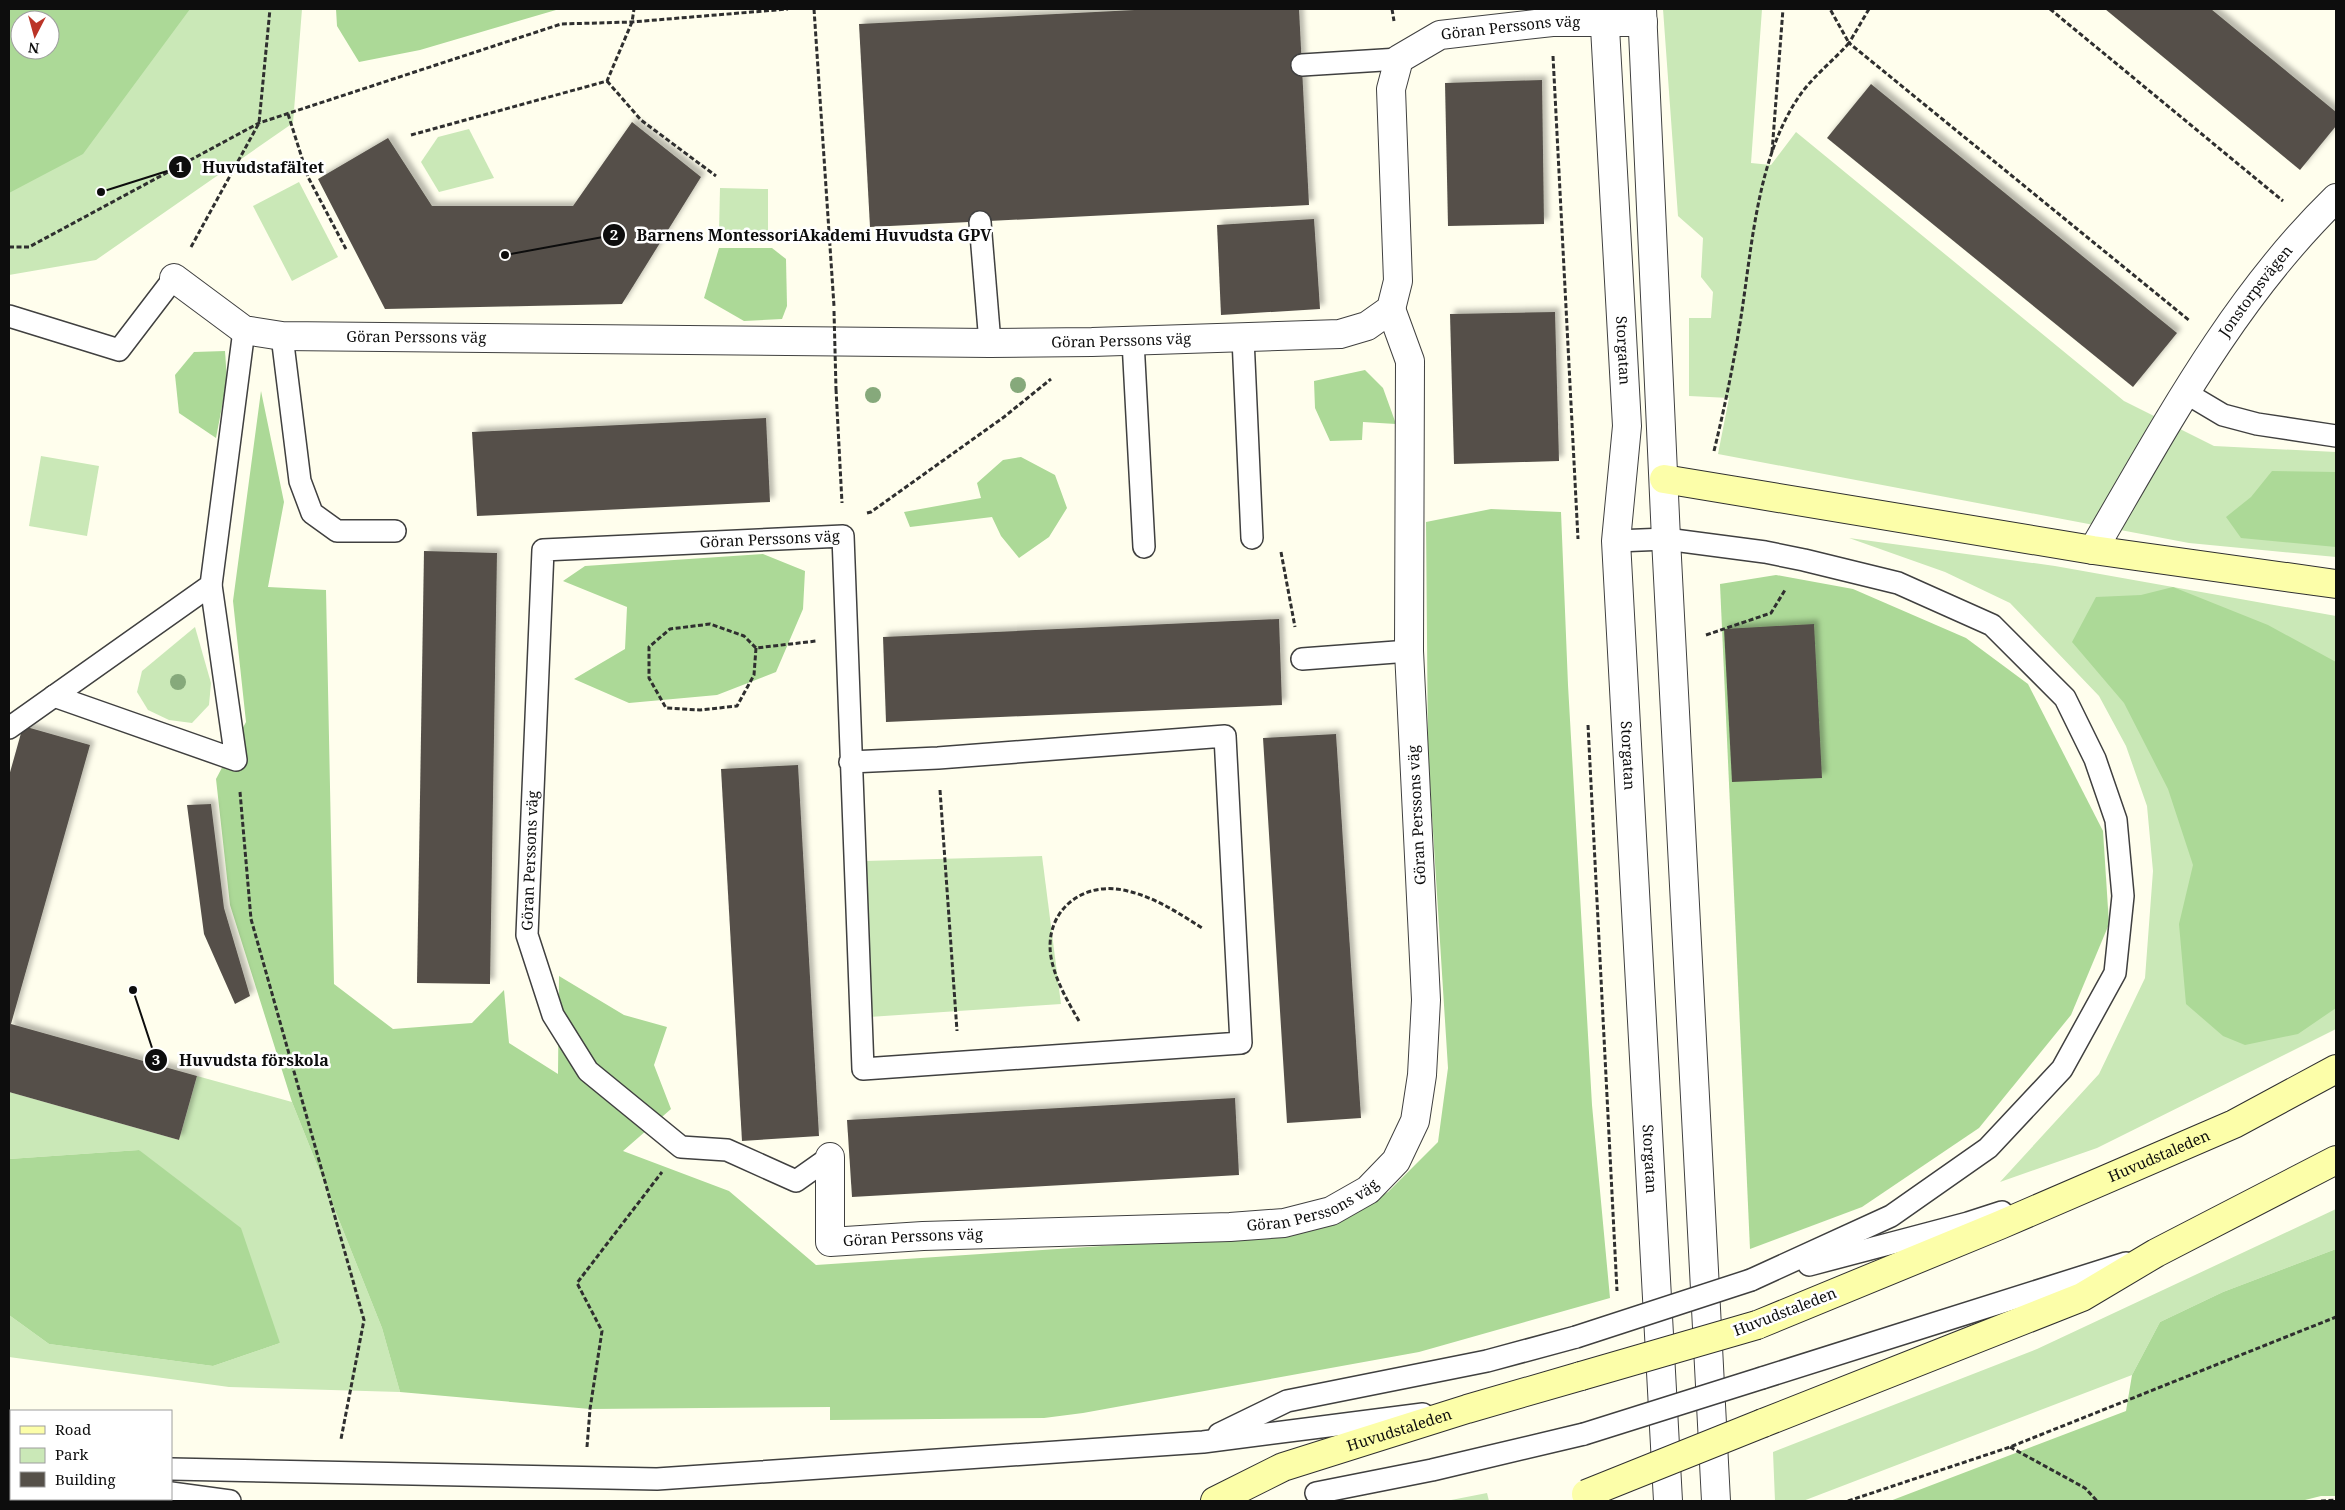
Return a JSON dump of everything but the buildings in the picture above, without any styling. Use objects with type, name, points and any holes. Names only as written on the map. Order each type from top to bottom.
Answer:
[{"type":"main road","points":[[1664,479],[2092,550],[2336,584]]},
{"type":"main road","name":"Huvudstaleden","points":[[1215,1501],[1283,1467],[1467,1408],[1757,1325],[2000,1225],[2234,1124],[2336,1069]]},
{"type":"main road","points":[[1578,1498],[1763,1422],[2082,1297],[2156,1253],[2336,1160]]},
{"type":"street","name":"Göran Perssons väg","points":[[1399,59],[1440,35],[1604,15],[1642,16]]},
{"type":"street","name":"Storgatan","points":[[1604,15],[1627,426],[1616,541],[1668,1501]]},
{"type":"street","points":[[1642,16],[1666,539],[1716,1501]]},
{"type":"street","points":[[1391,309],[1398,282],[1390,89],[1399,59]]},
{"type":"street","name":"Jonstorpsvägen","points":[[2092,550],[2186,393],[2239,311],[2310,223],[2336,198]]},
{"type":"street","name":"Göran Perssons väg","points":[[174,278],[244,330],[282,336],[990,343],[1133,341],[1340,334],[1367,326],[1391,309],[1410,361],[1409,651],[1426,1000],[1422,1075],[1415,1121],[1396,1161],[1368,1190],[1331,1211],[1284,1223],[1220,1227],[923,1236],[830,1242],[830,1157]]},
{"type":"lane","points":[[1302,65],[1399,59]]},
{"type":"lane","points":[[980,222],[990,343]]},
{"type":"lane","points":[[9,316],[119,350],[174,278]]},
{"type":"lane","points":[[54,696],[236,760],[210,585],[244,330]]},
{"type":"lane","points":[[282,336],[300,481],[312,513],[338,531],[395,531]]},
{"type":"lane","points":[[1243,338],[1252,538]]},
{"type":"lane","points":[[1133,341],[1144,547]]},
{"type":"lane","points":[[2186,393],[2223,415],[2257,424],[2336,436]]},
{"type":"lane","name":"Göran Perssons väg","points":[[830,1157],[796,1181],[728,1150],[681,1147],[588,1071],[553,1015],[527,935],[543,550],[843,536],[850,762],[863,1068],[1241,1042],[1225,736],[938,758],[850,762]]},
{"type":"lane","points":[[1616,541],[1666,539],[1765,552],[1804,560],[1898,583],[1992,625],[2065,698],[2095,759],[2116,820],[2123,896],[2115,973],[2062,1069],[1988,1148],[1891,1216],[1751,1280]]},
{"type":"lane","points":[[9,728],[210,585]]},
{"type":"lane","points":[[1302,660],[1409,651]]},
{"type":"lane","points":[[1203,1442],[1286,1401],[1487,1361],[1576,1337],[1751,1280],[1968,1223],[2118,1173]]},
{"type":"lane","points":[[1316,1493],[1432,1470],[1584,1434],[2156,1253]]},
{"type":"lane","points":[[172,1469],[657,1479],[1203,1442],[1467,1408]]},
{"type":"lane","points":[[172,1493],[230,1501]]},
{"type":"path","points":[[174,278],[259,124],[270,9]]},
{"type":"path","points":[[607,81],[632,22],[634,9]]},
{"type":"path","points":[[9,247],[29,247],[259,124],[561,24],[632,22],[788,9]]},
{"type":"path","points":[[814,9],[834,311],[843,536]]},
{"type":"path","points":[[1772,155],[1783,9]]},
{"type":"path","points":[[1830,9],[1849,43],[2218,344]]},
{"type":"path","points":[[1706,486],[1727,396],[1740,322],[1754,215],[1772,155],[1785,122],[1798,98],[1849,43],[1869,9]]},
{"type":"path","points":[[2050,9],[2310,223]]},
{"type":"path","points":[[1552,22],[1578,543]]},
{"type":"path","points":[[411,135],[607,81]]},
{"type":"path","points":[[607,81],[641,120],[716,176]]},
{"type":"path","points":[[288,114],[308,176],[347,251]]},
{"type":"path","points":[[842,515],[871,512],[1004,417],[1056,375]]},
{"type":"path","points":[[1252,538],[1280,548],[1302,660]]},
{"type":"path","points":[[1701,636],[1771,613],[1804,560]]},
{"type":"path","points":[[710,624],[744,636],[756,648],[754,675],[737,706],[700,710],[666,708],[649,678],[649,647],[670,629],[710,624]]},
{"type":"path","points":[[756,648],[846,637]]},
{"type":"path","points":[[1588,722],[1617,1292]]},
{"type":"path","points":[[938,758],[959,1062]]},
{"type":"path","points":[[236,760],[243,813],[251,919],[364,1320],[334,1472]]},
{"type":"path","points":[[1097,1052],[1061,990],[1051,960],[1051,933],[1059,913],[1070,899],[1090,890],[1122,890],[1158,901],[1205,929],[1215,932],[1234,932]]},
{"type":"path","points":[[588,1431],[602,1331],[577,1284],[681,1147]]},
{"type":"path","points":[[1848,1501],[2010,1446],[2336,1317]]},
{"type":"path","points":[[2010,1446],[2085,1488],[2096,1501]]},
{"type":"path","points":[[2320,1501],[2336,1500]]},
{"type":"green space","points":[[9,9],[302,9],[293,123],[96,260],[9,275]]},
{"type":"green space","points":[[9,9],[190,9],[83,154],[9,193]]},
{"type":"green space","points":[[336,9],[567,9],[556,10],[420,50],[359,62],[337,26]]},
{"type":"green space","points":[[1663,9],[1762,9],[1751,163],[1771,165],[1796,132],[2124,401],[2214,446],[2336,452],[2336,557],[2189,543],[1718,454],[1729,398],[1689,396],[1689,318],[1711,318],[1713,292],[1701,277],[1703,238],[1678,216]]},
{"type":"green space","points":[[469,129],[494,178],[439,192],[421,162],[438,137]]},
{"type":"green space","points":[[299,182],[338,257],[292,281],[253,206]]},
{"type":"green space","points":[[720,188],[768,189],[768,233],[719,233]]},
{"type":"green space","points":[[719,248],[772,248],[786,259],[787,306],[782,319],[744,321],[704,298]]},
{"type":"green space","points":[[225,351],[227,380],[216,438],[179,413],[175,375],[194,352]]},
{"type":"green space","points":[[1365,370],[1383,388],[1396,424],[1363,422],[1362,440],[1330,441],[1315,408],[1314,381]]},
{"type":"green space","points":[[261,391],[284,502],[268,587],[326,590],[334,984],[393,1029],[472,1023],[504,990],[509,1043],[558,1074],[559,976],[624,1015],[667,1027],[654,1065],[671,1109],[623,1151],[729,1191],[816,1265],[1282,1234],[1347,1217],[1388,1192],[1438,1142],[1448,1068],[1428,752],[1426,522],[1491,509],[1561,512],[1568,685],[1592,1105],[1610,1298],[1419,1352],[1083,1413],[1044,1418],[830,1420],[830,1407],[590,1409],[400,1392],[382,1328],[292,1102],[230,905],[216,779],[246,722],[233,601]]},
{"type":"green space","points":[[41,456],[99,466],[87,536],[29,526]]},
{"type":"green space","points":[[1021,457],[1055,475],[1067,508],[1049,537],[1019,558],[1001,536],[992,517],[910,527],[904,512],[981,498],[977,483],[1003,460]]},
{"type":"green space","points":[[2272,471],[2336,472],[2336,547],[2241,538],[2226,517],[2251,497]]},
{"type":"green space","points":[[1849,538],[2055,566],[2336,616],[2336,1029],[2097,1148],[2000,1182],[2099,1074],[2145,978],[2153,871],[2147,806],[2126,746],[2099,696],[2010,603],[1945,572]]},
{"type":"green space","points":[[763,554],[805,571],[803,609],[776,672],[717,695],[629,703],[574,679],[625,649],[627,607],[563,581],[585,566]]},
{"type":"green space","points":[[1776,575],[1853,589],[1966,638],[2028,684],[2103,831],[2109,924],[2071,1015],[1979,1128],[1862,1207],[1750,1249],[1720,584]]},
{"type":"green space","points":[[2173,587],[2268,625],[2336,662],[2336,1008],[2298,1034],[2245,1045],[2223,1036],[2186,1004],[2179,924],[2193,865],[2168,789],[2124,703],[2072,642],[2096,597],[2141,595]]},
{"type":"green space","points":[[195,627],[211,683],[209,705],[192,723],[169,720],[148,710],[137,692],[142,671]]},
{"type":"green space","points":[[1042,856],[1061,1004],[869,1017],[865,861]]},
{"type":"green space","points":[[197,1076],[292,1102],[382,1328],[400,1392],[229,1387],[9,1357],[9,1315],[49,1344],[213,1366],[280,1343],[139,1150],[9,1159],[9,1092],[179,1140]]},
{"type":"green space","points":[[139,1150],[241,1228],[280,1343],[213,1366],[49,1344],[9,1315],[9,1159]]},
{"type":"green space","points":[[2336,1209],[2336,1249],[2223,1292],[2160,1322],[2132,1375],[1803,1501],[1775,1501],[1773,1452],[2037,1349]]},
{"type":"green space","points":[[2336,1249],[2336,1496],[2321,1496],[2301,1501],[1890,1501],[2126,1411],[2132,1375],[2160,1322],[2223,1292]]},
{"type":"green space","points":[[1487,1493],[1489,1501],[1446,1501]]},
{"type":"place","name":"Huvudstafältet","points":[[101,192]]},
{"type":"place","name":"Barnens MontessoriAkademi Huvudsta GPV","points":[[505,255]]},
{"type":"place","name":"Huvudsta förskola","points":[[133,990]]}]
